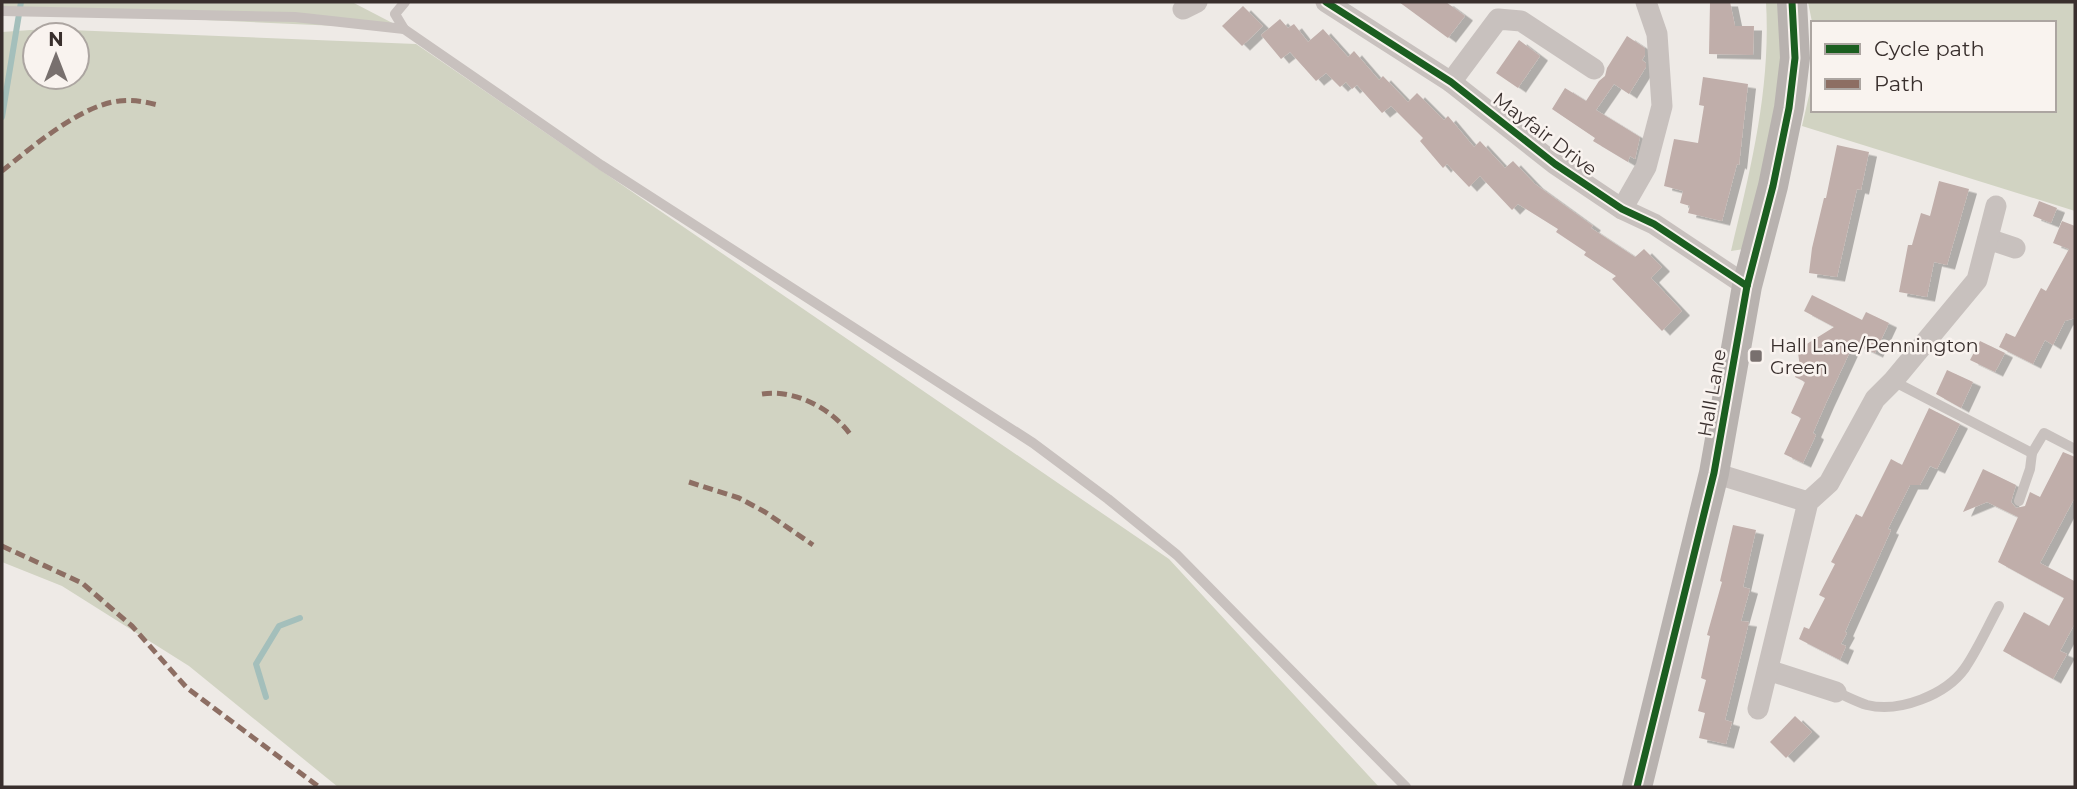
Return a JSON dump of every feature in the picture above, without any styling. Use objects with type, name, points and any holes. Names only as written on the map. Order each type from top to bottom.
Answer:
[{"type":"street","name":"Mayfair Drive","points":[[1326,2],[1451,82],[1555,164],[1622,209],[1654,224],[1747,286]]},
{"type":"street","points":[[1622,209],[1646,167],[1662,107],[1657,34],[1646,2]]},
{"type":"street","name":"Hall Lane","points":[[1637,787],[1714,473],[1747,286],[1773,186],[1789,108],[1795,58],[1792,2]]},
{"type":"street","points":[[1451,82],[1498,19],[1521,21],[1594,69]]},
{"type":"street","points":[[1758,709],[1808,502],[1829,483],[1875,400],[1894,381],[1977,280],[1996,206]]},
{"type":"street","points":[[1988,239],[2015,248]]},
{"type":"street","points":[[1714,473],[1808,502]]},
{"type":"street","points":[[1768,670],[1836,692]]},
{"type":"lane","points":[[405,2],[395,14],[404,29],[601,165],[1034,443],[1076,475],[1177,555],[1406,787]]},
{"type":"lane","points":[[4,11],[295,17],[404,29]]},
{"type":"lane","points":[[1894,381],[2032,453]]},
{"type":"lane","points":[[2019,501],[2030,469],[2032,453],[2044,433],[2075,449]]},
{"type":"lane","points":[[1836,692],[1867,705],[1886,707],[1934,694],[1964,669],[1999,606]]},
{"type":"green space","points":[[2,2],[352,2],[404,29],[2,11]]},
{"type":"green space","points":[[1766,2],[1784,2],[1782,87],[1744,249],[1731,251],[1758,128],[1765,66]]},
{"type":"green space","points":[[1808,2],[2075,2],[2075,211],[1802,126],[1811,87],[1811,112],[2056,112],[2056,21],[1812,21]]},
{"type":"green space","points":[[21,31],[21,91],[91,91],[91,31],[416,44],[1169,559],[1379,787],[338,787],[189,666],[62,586],[2,562],[2,32]]},
{"type":"building","points":[[1399,2],[1446,2],[1465,16],[1448,38]]},
{"type":"building","points":[[1710,2],[1730,2],[1735,26],[1754,26],[1753,55],[1709,54]]},
{"type":"building","points":[[1243,6],[1263,26],[1242,46],[1222,26]]},
{"type":"building","points":[[1280,19],[1288,28],[1294,24],[1308,42],[1323,29],[1348,57],[1354,51],[1379,80],[1383,76],[1408,102],[1417,93],[1444,120],[1448,116],[1474,147],[1480,141],[1505,168],[1513,161],[1535,184],[1593,226],[1591,228],[1635,257],[1644,249],[1662,267],[1651,278],[1682,311],[1662,331],[1612,279],[1616,276],[1584,255],[1586,252],[1556,232],[1558,229],[1518,204],[1512,210],[1480,176],[1469,187],[1447,164],[1443,168],[1420,141],[1423,138],[1391,106],[1382,113],[1357,85],[1352,89],[1346,82],[1340,87],[1326,73],[1316,81],[1290,52],[1281,59],[1261,35]]},
{"type":"building","points":[[1627,36],[1645,48],[1642,60],[1646,67],[1629,94],[1614,84],[1596,110],[1640,137],[1635,159],[1630,156],[1628,162],[1593,141],[1595,138],[1552,109],[1565,88],[1586,101],[1605,76],[1607,68]]},
{"type":"building","points":[[1519,40],[1540,56],[1518,88],[1496,73]]},
{"type":"building","points":[[1703,77],[1748,84],[1739,165],[1737,164],[1722,221],[1688,213],[1690,206],[1680,203],[1683,191],[1664,186],[1674,139],[1698,143],[1704,106],[1699,105]]},
{"type":"building","points":[[1837,145],[1869,152],[1861,190],[1857,189],[1837,277],[1809,273],[1812,248]]},
{"type":"building","points":[[1939,181],[1969,189],[1947,265],[1934,262],[1927,297],[1899,292],[1908,245],[1912,245],[1921,213],[1930,216]]},
{"type":"building","points":[[2039,201],[2057,208],[2051,223],[2033,216]]},
{"type":"building","points":[[2062,221],[2075,226],[2075,318],[2065,321],[2053,345],[2045,340],[2033,364],[1999,347],[2006,333],[2015,337],[2041,288],[2046,291],[2069,249],[2053,243]]},
{"type":"building","points":[[1812,295],[1862,320],[1866,312],[1889,323],[1875,353],[1854,343],[1813,433],[1816,435],[1803,463],[1784,454],[1801,418],[1791,413],[1805,382],[1795,377],[1800,368],[1798,352],[1834,327],[1804,311]]},
{"type":"building","points":[[1980,341],[2005,353],[1995,372],[1970,360]]},
{"type":"building","points":[[1947,370],[1973,382],[1961,408],[1936,394]]},
{"type":"building","points":[[1929,408],[1960,424],[1937,469],[1930,466],[1920,485],[1910,485],[1888,529],[1891,530],[1845,632],[1847,633],[1841,644],[1846,646],[1840,660],[1799,639],[1804,627],[1809,629],[1825,598],[1819,595],[1835,564],[1831,562],[1856,514],[1862,517],[1891,459],[1902,465]]},
{"type":"building","points":[[2063,452],[2075,457],[2075,497],[2040,563],[2074,581],[2075,578],[2075,623],[2060,651],[2067,654],[2053,679],[2003,651],[2024,612],[2049,626],[2064,598],[1998,562],[2018,517],[1987,502],[1963,512],[1983,469],[2016,485],[2011,502],[2016,508],[2025,506],[2030,492],[2040,497]]},
{"type":"building","points":[[1733,525],[1756,530],[1743,587],[1750,589],[1741,621],[1749,622],[1725,720],[1732,722],[1726,744],[1699,738],[1705,713],[1698,711],[1706,680],[1701,678],[1710,636],[1707,635],[1722,582],[1720,581]]},
{"type":"building","points":[[1795,716],[1812,732],[1786,758],[1770,742]]},
{"type":"waterway","points":[[2,117],[21,2]]},
{"type":"waterway","points":[[266,697],[256,664],[279,626],[300,618]]},
{"type":"marked path","points":[[2,171],[58,128],[89,110],[124,100],[158,105]]},
{"type":"marked path","points":[[762,394],[787,394],[811,402],[833,416],[850,434]]},
{"type":"marked path","points":[[689,482],[739,498],[765,512],[813,545]]},
{"type":"marked path","points":[[2,546],[82,583],[132,626],[187,688],[319,787]]},
{"type":"cycle path","points":[[1326,2],[1451,82],[1555,164],[1622,209],[1654,224],[1747,286]]},
{"type":"cycle path","points":[[1637,787],[1714,473],[1747,286],[1773,186],[1789,108],[1795,58],[1792,2]]},
{"type":"place","name":"Hall Lane/Pennington Green","points":[[1756,356]]}]
